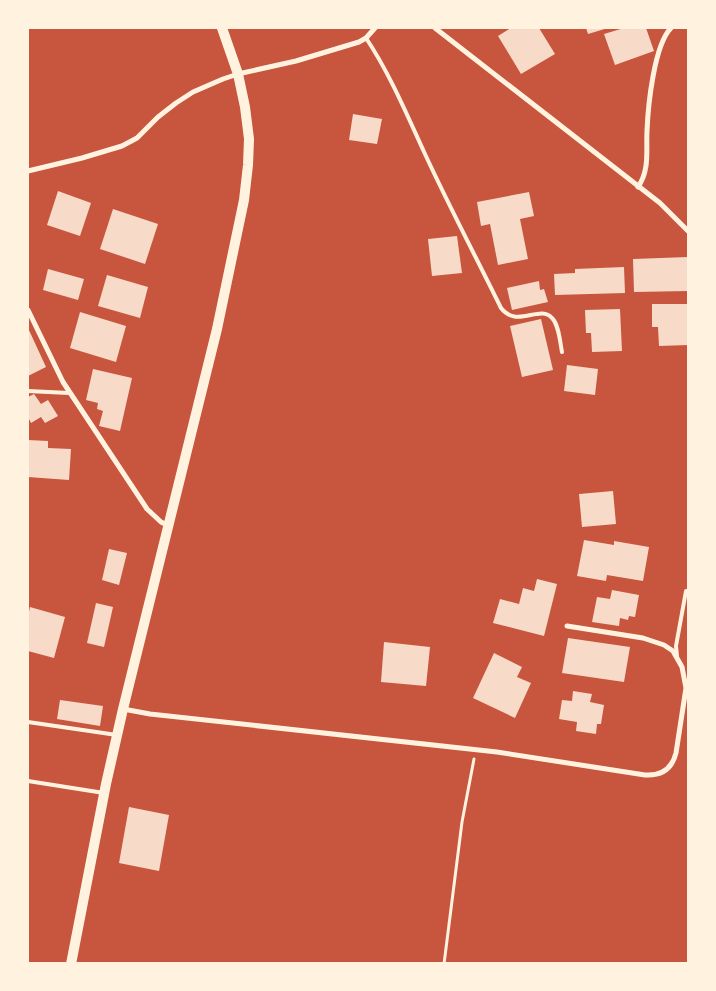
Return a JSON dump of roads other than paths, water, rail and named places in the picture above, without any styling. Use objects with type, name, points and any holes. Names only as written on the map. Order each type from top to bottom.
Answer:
[{"type":"main road","points":[[71,964],[122,709],[217,329],[244,200],[249,139],[245,107],[238,74],[222,28]]},
{"type":"street","points":[[28,171],[122,146],[137,138],[176,103],[193,92],[238,74],[296,62],[359,42],[366,38],[375,28]]},
{"type":"street","points":[[435,28],[660,203],[688,231]]},
{"type":"street","points":[[638,186],[646,172],[648,122],[656,62],[664,38],[671,28]]},
{"type":"street","points":[[28,310],[50,360],[69,393],[147,509],[167,525]]},
{"type":"street","points":[[122,709],[150,714],[476,750],[646,775],[661,774],[667,770],[674,759],[687,685],[678,658],[670,649],[660,643],[643,638],[567,626]]},
{"type":"lane","points":[[366,38],[396,92],[502,308],[507,315],[516,318],[543,314],[550,315],[555,322],[562,352]]},
{"type":"lane","points":[[28,392],[69,393]]},
{"type":"lane","points":[[678,658],[676,646],[686,591]]},
{"type":"lane","points":[[28,722],[117,735]]},
{"type":"lane","points":[[28,781],[104,793]]}]
